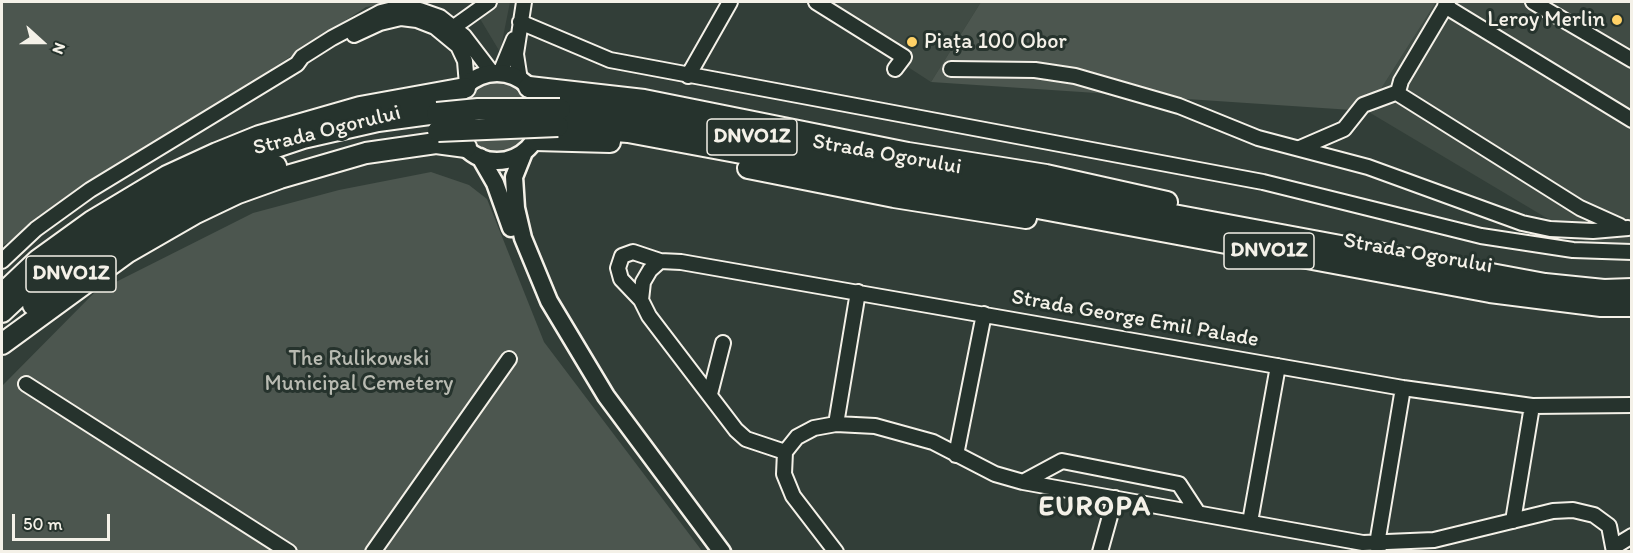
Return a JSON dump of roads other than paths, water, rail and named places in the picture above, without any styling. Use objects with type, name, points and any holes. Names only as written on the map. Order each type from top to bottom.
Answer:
[{"type":"highway","points":[[525,83],[644,100],[908,153],[1046,175],[1224,215],[1272,229],[1282,245],[1245,254],[894,197],[640,146],[597,141],[529,146]]},
{"type":"highway","points":[[2,294],[38,260],[92,220],[167,176],[217,153],[259,136],[360,107],[466,87]]},
{"type":"highway","name":"Strada Ogorului","points":[[2,332],[41,297],[95,255],[190,199],[243,177],[314,154],[399,135],[478,109],[559,117],[650,119],[1282,245],[1500,294],[1601,306],[1632,306]]},
{"type":"highway","name":"Strada Ogorului","points":[[2,312],[32,284],[114,225],[205,175],[243,158],[303,138],[378,122],[437,122]]},
{"type":"highway","points":[[2,344],[128,252],[194,214],[238,193],[366,153],[436,143],[473,152]]},
{"type":"highway","name":"Strada Ogorului","points":[[1282,245],[1545,284],[1604,290],[1632,289]]},
{"type":"main road","points":[[606,396],[603,386],[549,301],[523,238],[513,187],[541,118],[536,96],[525,83],[497,74],[484,75],[466,87],[455,107],[455,129],[495,183],[514,239],[544,309],[572,357],[596,389],[606,396],[722,552]]},
{"type":"main road","points":[[473,152],[502,161],[529,146]]},
{"type":"street","points":[[454,27],[489,2]]},
{"type":"street","points":[[524,2],[516,54],[525,83]]},
{"type":"street","points":[[688,75],[730,2]]},
{"type":"street","points":[[816,2],[904,57],[896,69]]},
{"type":"street","points":[[1533,2],[1632,60]]},
{"type":"street","points":[[2,261],[36,229],[90,190],[297,64],[302,57],[367,18],[402,5],[422,4],[443,32],[458,46],[465,62],[466,87]]},
{"type":"street","points":[[1398,92],[1401,81],[1446,4],[1632,120]]},
{"type":"street","points":[[297,64],[305,63],[346,38],[380,22],[401,18],[435,21],[454,27],[497,74],[519,26]]},
{"type":"street","points":[[519,26],[610,60],[1263,182],[1481,236],[1573,250],[1632,252]]},
{"type":"street","points":[[951,69],[1035,70],[1075,76],[1179,106],[1258,138],[1368,167],[1522,223],[1550,229],[1593,231],[1630,228]]},
{"type":"street","points":[[1300,148],[1344,129],[1363,105],[1398,92]]},
{"type":"street","points":[[1398,92],[1418,108],[1580,208],[1608,222],[1630,228]]},
{"type":"street","name":"Strada George Emil Palade","points":[[785,452],[746,439],[649,316],[641,300],[621,279],[618,268],[622,256],[633,252],[660,261],[681,262],[858,292],[1403,388],[1532,406],[1632,405]]},
{"type":"street","points":[[641,300],[643,282],[650,270],[660,261]]},
{"type":"street","points":[[836,424],[858,292]]},
{"type":"street","name":"Strada George Emil Palade","points":[[956,455],[984,314]]},
{"type":"street","points":[[711,394],[723,343]]},
{"type":"street","points":[[373,552],[510,359]]},
{"type":"street","name":"Strada George Emil Palade","points":[[1250,522],[1278,366]]},
{"type":"street","points":[[26,384],[289,552]]},
{"type":"street","points":[[1378,548],[1403,388]]},
{"type":"street","points":[[1513,521],[1532,406]]},
{"type":"street","points":[[836,552],[793,496],[784,474],[785,452],[797,438],[814,428],[836,424],[875,426],[902,432],[933,442],[995,474],[1023,482],[1250,522],[1378,548],[1434,540],[1553,512],[1573,510],[1594,515],[1609,526],[1614,549],[1632,536]]},
{"type":"street","points":[[1023,482],[1062,461],[1179,484],[1198,513]]},
{"type":"street","points":[[1100,552],[1114,498]]},
{"type":"place","name":"Leroy Merlin","points":[[1617,20]]},
{"type":"place","name":"Piața 100 Obor","points":[[912,42]]},
{"type":"district","name":"EUROPA","points":[[1095,508]]},
{"type":"park label","name":"The Rulikowski Municipal Cemetery","points":[[359,372]]}]
